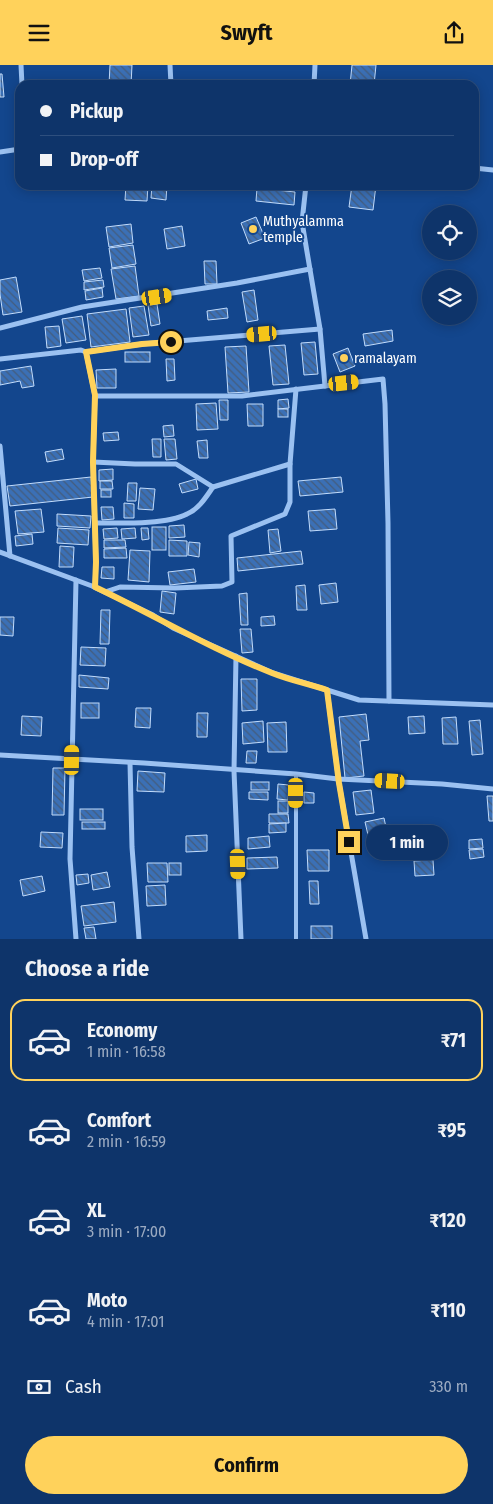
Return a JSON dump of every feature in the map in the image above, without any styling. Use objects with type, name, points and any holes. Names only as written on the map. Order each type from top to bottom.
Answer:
[{"type":"street","points":[[21,65],[22,80]]},
{"type":"street","points":[[170,65],[171,80]]},
{"type":"street","points":[[314,80],[315,65]]},
{"type":"street","points":[[0,152],[15,150]]},
{"type":"street","points":[[479,169],[493,170]]},
{"type":"street","points":[[305,190],[302,222],[320,329],[325,386]]},
{"type":"street","points":[[0,328],[82,307],[237,283],[310,269]]},
{"type":"street","points":[[0,359],[81,350],[86,352],[142,344],[320,329]]},
{"type":"street","points":[[86,352],[95,395],[93,462],[95,587]]},
{"type":"street","points":[[95,395],[242,395],[383,379],[388,523],[389,701]]},
{"type":"street","points":[[105,592],[120,587],[175,589],[222,586],[232,582],[231,536],[285,514],[290,502],[290,464],[296,389]]},
{"type":"street","points":[[0,446],[10,556]]},
{"type":"street","points":[[93,462],[176,464],[213,487]]},
{"type":"street","points":[[95,523],[169,520],[187,514],[201,504],[213,487],[290,464]]},
{"type":"street","points":[[0,552],[95,587],[153,615],[173,628],[272,673],[360,700],[493,705]]},
{"type":"street","points":[[76,580],[70,859],[76,939]]},
{"type":"street","points":[[236,656],[234,771],[241,939]]},
{"type":"street","points":[[327,690],[338,779],[366,939]]},
{"type":"street","points":[[0,755],[493,789]]},
{"type":"street","points":[[130,763],[132,847],[139,939]]},
{"type":"lane","points":[[296,774],[296,939]]},
{"type":"building","points":[[110,65],[132,65],[131,80],[109,80]]},
{"type":"building","points":[[352,65],[376,65],[374,80],[350,80]]},
{"type":"building","points":[[0,74],[2,74],[4,97],[0,97]]},
{"type":"building","points":[[126,190],[148,190],[147,201],[125,200]]},
{"type":"building","points":[[152,190],[167,190],[166,200],[151,198]]},
{"type":"building","points":[[257,190],[295,192],[294,205],[256,201]]},
{"type":"building","points":[[351,190],[375,190],[373,210],[349,207]]},
{"type":"building","points":[[256,217],[265,238],[249,244],[241,223]]},
{"type":"building","points":[[131,224],[133,243],[109,247],[106,227]]},
{"type":"building","points":[[182,226],[185,246],[167,249],[164,229]]},
{"type":"building","points":[[133,245],[136,264],[112,268],[109,248]]},
{"type":"building","points":[[204,261],[216,261],[217,284],[205,284]]},
{"type":"building","points":[[135,266],[139,296],[116,299],[111,269]]},
{"type":"building","points":[[100,268],[102,278],[84,281],[82,270]]},
{"type":"building","points":[[16,277],[22,312],[3,315],[0,280]]},
{"type":"building","points":[[103,280],[104,287],[84,290],[84,282]]},
{"type":"building","points":[[102,288],[103,297],[86,300],[85,291]]},
{"type":"building","points":[[254,290],[258,320],[247,322],[242,292]]},
{"type":"building","points":[[157,304],[160,324],[151,326],[148,305]]},
{"type":"building","points":[[144,306],[149,335],[133,337],[129,308]]},
{"type":"building","points":[[227,308],[228,318],[208,320],[207,311]]},
{"type":"building","points":[[126,309],[130,342],[91,347],[87,314]]},
{"type":"building","points":[[82,316],[86,340],[66,343],[62,319]]},
{"type":"building","points":[[59,326],[61,346],[47,348],[45,327]]},
{"type":"building","points":[[392,330],[393,341],[365,346],[363,334]]},
{"type":"building","points":[[315,342],[318,374],[304,375],[301,343]]},
{"type":"building","points":[[285,345],[289,384],[273,385],[269,346]]},
{"type":"building","points":[[246,346],[249,392],[228,393],[225,347]]},
{"type":"building","points":[[348,348],[355,366],[340,372],[333,354]]},
{"type":"building","points":[[125,352],[150,352],[150,362],[125,362]]},
{"type":"building","points":[[166,359],[174,359],[175,380],[167,381]]},
{"type":"building","points":[[31,366],[34,386],[22,388],[20,381],[0,385],[0,371]]},
{"type":"building","points":[[116,369],[116,388],[97,388],[96,370]]},
{"type":"building","points":[[288,399],[289,408],[278,409],[278,400]]},
{"type":"building","points":[[219,400],[228,400],[228,420],[220,420]]},
{"type":"building","points":[[216,403],[218,429],[197,430],[196,404]]},
{"type":"building","points":[[247,404],[263,404],[263,426],[248,426]]},
{"type":"building","points":[[278,409],[288,409],[288,417],[278,417]]},
{"type":"building","points":[[173,425],[174,436],[164,437],[163,426]]},
{"type":"building","points":[[118,432],[119,440],[104,441],[103,433]]},
{"type":"building","points":[[152,439],[161,439],[161,457],[153,457]]},
{"type":"building","points":[[164,439],[175,439],[177,459],[166,460]]},
{"type":"building","points":[[207,440],[208,458],[199,458],[197,441]]},
{"type":"building","points":[[62,449],[64,459],[47,462],[45,452]]},
{"type":"building","points":[[113,469],[113,480],[99,481],[99,470]]},
{"type":"building","points":[[91,477],[93,497],[10,506],[7,486]]},
{"type":"building","points":[[341,477],[343,492],[300,496],[298,481]]},
{"type":"building","points":[[196,479],[198,489],[182,493],[179,484]]},
{"type":"building","points":[[100,481],[112,481],[113,489],[100,489]]},
{"type":"building","points":[[128,483],[137,483],[136,501],[127,501]]},
{"type":"building","points":[[140,488],[155,489],[153,510],[138,509]]},
{"type":"building","points":[[101,490],[111,490],[111,497],[101,497]]},
{"type":"building","points":[[124,503],[134,504],[134,518],[124,518]]},
{"type":"building","points":[[101,507],[113,507],[114,519],[102,520]]},
{"type":"building","points":[[41,509],[44,532],[18,534],[15,511]]},
{"type":"building","points":[[335,509],[337,529],[310,531],[308,511]]},
{"type":"building","points":[[57,514],[91,516],[90,528],[57,526]]},
{"type":"building","points":[[184,525],[185,537],[169,538],[169,526]]},
{"type":"building","points":[[152,527],[166,527],[166,550],[152,550]]},
{"type":"building","points":[[58,528],[89,530],[88,545],[57,543]]},
{"type":"building","points":[[117,528],[118,538],[104,539],[103,529]]},
{"type":"building","points":[[135,528],[136,538],[122,539],[121,529]]},
{"type":"building","points":[[141,528],[148,528],[149,539],[142,540]]},
{"type":"building","points":[[278,529],[281,551],[270,553],[268,530]]},
{"type":"building","points":[[32,534],[33,544],[16,546],[15,536]]},
{"type":"building","points":[[104,540],[125,540],[126,547],[104,548]]},
{"type":"building","points":[[169,540],[187,541],[187,556],[169,556]]},
{"type":"building","points":[[189,542],[200,543],[199,557],[188,555]]},
{"type":"building","points":[[60,546],[74,547],[73,567],[59,567]]},
{"type":"building","points":[[126,548],[127,558],[104,558],[104,549]]},
{"type":"building","points":[[130,550],[150,551],[149,582],[128,580]]},
{"type":"building","points":[[301,551],[303,564],[238,571],[237,558]]},
{"type":"building","points":[[102,567],[114,567],[114,579],[101,578]]},
{"type":"building","points":[[194,569],[196,582],[170,585],[168,572]]},
{"type":"building","points":[[336,583],[338,602],[321,604],[319,585]]},
{"type":"building","points":[[305,585],[307,610],[297,610],[296,586]]},
{"type":"building","points":[[162,591],[176,593],[174,614],[160,612]]},
{"type":"building","points":[[247,593],[248,625],[241,625],[239,594]]},
{"type":"building","points":[[101,610],[110,610],[109,644],[100,644]]},
{"type":"building","points":[[274,616],[275,625],[261,626],[261,617]]},
{"type":"building","points":[[0,617],[14,617],[13,636],[0,635]]},
{"type":"building","points":[[240,629],[251,629],[253,652],[242,653]]},
{"type":"building","points":[[81,647],[106,648],[105,666],[80,665]]},
{"type":"building","points":[[79,675],[109,678],[108,689],[79,687]]},
{"type":"building","points":[[241,679],[257,679],[257,710],[242,711]]},
{"type":"building","points":[[81,703],[99,703],[99,718],[81,718]]},
{"type":"building","points":[[136,708],[151,708],[150,728],[135,727]]},
{"type":"building","points":[[197,713],[208,713],[207,737],[197,737]]},
{"type":"building","points":[[366,714],[369,740],[360,741],[364,776],[345,778],[339,717]]},
{"type":"building","points":[[22,716],[42,717],[41,736],[21,735]]},
{"type":"building","points":[[424,716],[425,733],[409,734],[408,717]]},
{"type":"building","points":[[456,717],[458,744],[443,744],[442,718]]},
{"type":"building","points":[[480,720],[483,754],[472,755],[469,721]]},
{"type":"building","points":[[263,721],[264,742],[243,744],[242,723]]},
{"type":"building","points":[[286,722],[287,752],[268,752],[267,723]]},
{"type":"building","points":[[247,751],[257,751],[256,763],[246,763]]},
{"type":"building","points":[[53,768],[65,768],[64,815],[52,815]]},
{"type":"building","points":[[138,771],[165,773],[164,792],[137,791]]},
{"type":"building","points":[[251,782],[269,782],[269,790],[251,790]]},
{"type":"building","points":[[278,784],[289,785],[288,800],[277,799]]},
{"type":"building","points":[[371,790],[374,813],[356,815],[353,792]]},
{"type":"building","points":[[249,792],[268,792],[268,800],[249,799]]},
{"type":"building","points":[[304,792],[314,793],[314,803],[304,803]]},
{"type":"building","points":[[487,796],[493,796],[493,821],[489,821]]},
{"type":"building","points":[[278,801],[288,801],[288,813],[278,813]]},
{"type":"building","points":[[80,809],[103,809],[103,820],[80,820]]},
{"type":"building","points":[[269,814],[288,814],[289,823],[269,823]]},
{"type":"building","points":[[384,818],[387,832],[368,835],[365,822]]},
{"type":"building","points":[[82,822],[105,822],[105,829],[82,829]]},
{"type":"building","points":[[286,823],[286,832],[269,833],[269,824]]},
{"type":"building","points":[[41,832],[63,833],[62,848],[40,847]]},
{"type":"building","points":[[207,835],[207,851],[186,852],[186,836]]},
{"type":"building","points":[[269,836],[270,847],[248,849],[248,838]]},
{"type":"building","points":[[482,839],[483,848],[469,849],[469,840]]},
{"type":"building","points":[[483,849],[484,857],[470,859],[469,850]]},
{"type":"building","points":[[307,850],[329,850],[329,871],[308,871]]},
{"type":"building","points":[[277,857],[278,868],[247,869],[247,858]]},
{"type":"building","points":[[433,860],[434,875],[415,876],[414,861]]},
{"type":"building","points":[[147,863],[167,863],[168,882],[148,882]]},
{"type":"building","points":[[169,863],[181,863],[181,875],[169,875]]},
{"type":"building","points":[[107,872],[110,887],[93,890],[91,875]]},
{"type":"building","points":[[88,874],[89,883],[77,885],[76,875]]},
{"type":"building","points":[[42,876],[45,891],[23,896],[20,880]]},
{"type":"building","points":[[309,881],[318,881],[319,904],[310,904]]},
{"type":"building","points":[[165,885],[166,905],[147,906],[146,886]]},
{"type":"building","points":[[114,902],[116,922],[84,926],[81,906]]},
{"type":"building","points":[[311,926],[332,926],[332,939],[311,939]]},
{"type":"building","points":[[94,927],[96,939],[86,939],[84,928]]},
{"type":"place","name":"Muthyalamma temple","points":[[253,229]]},
{"type":"place","name":"ramalayam","points":[[344,358]]},
{"type":"route","points":[[171,342],[86,352],[95,395],[93,462],[95,587],[153,615],[173,628],[272,673],[327,690],[349,842]]}]
